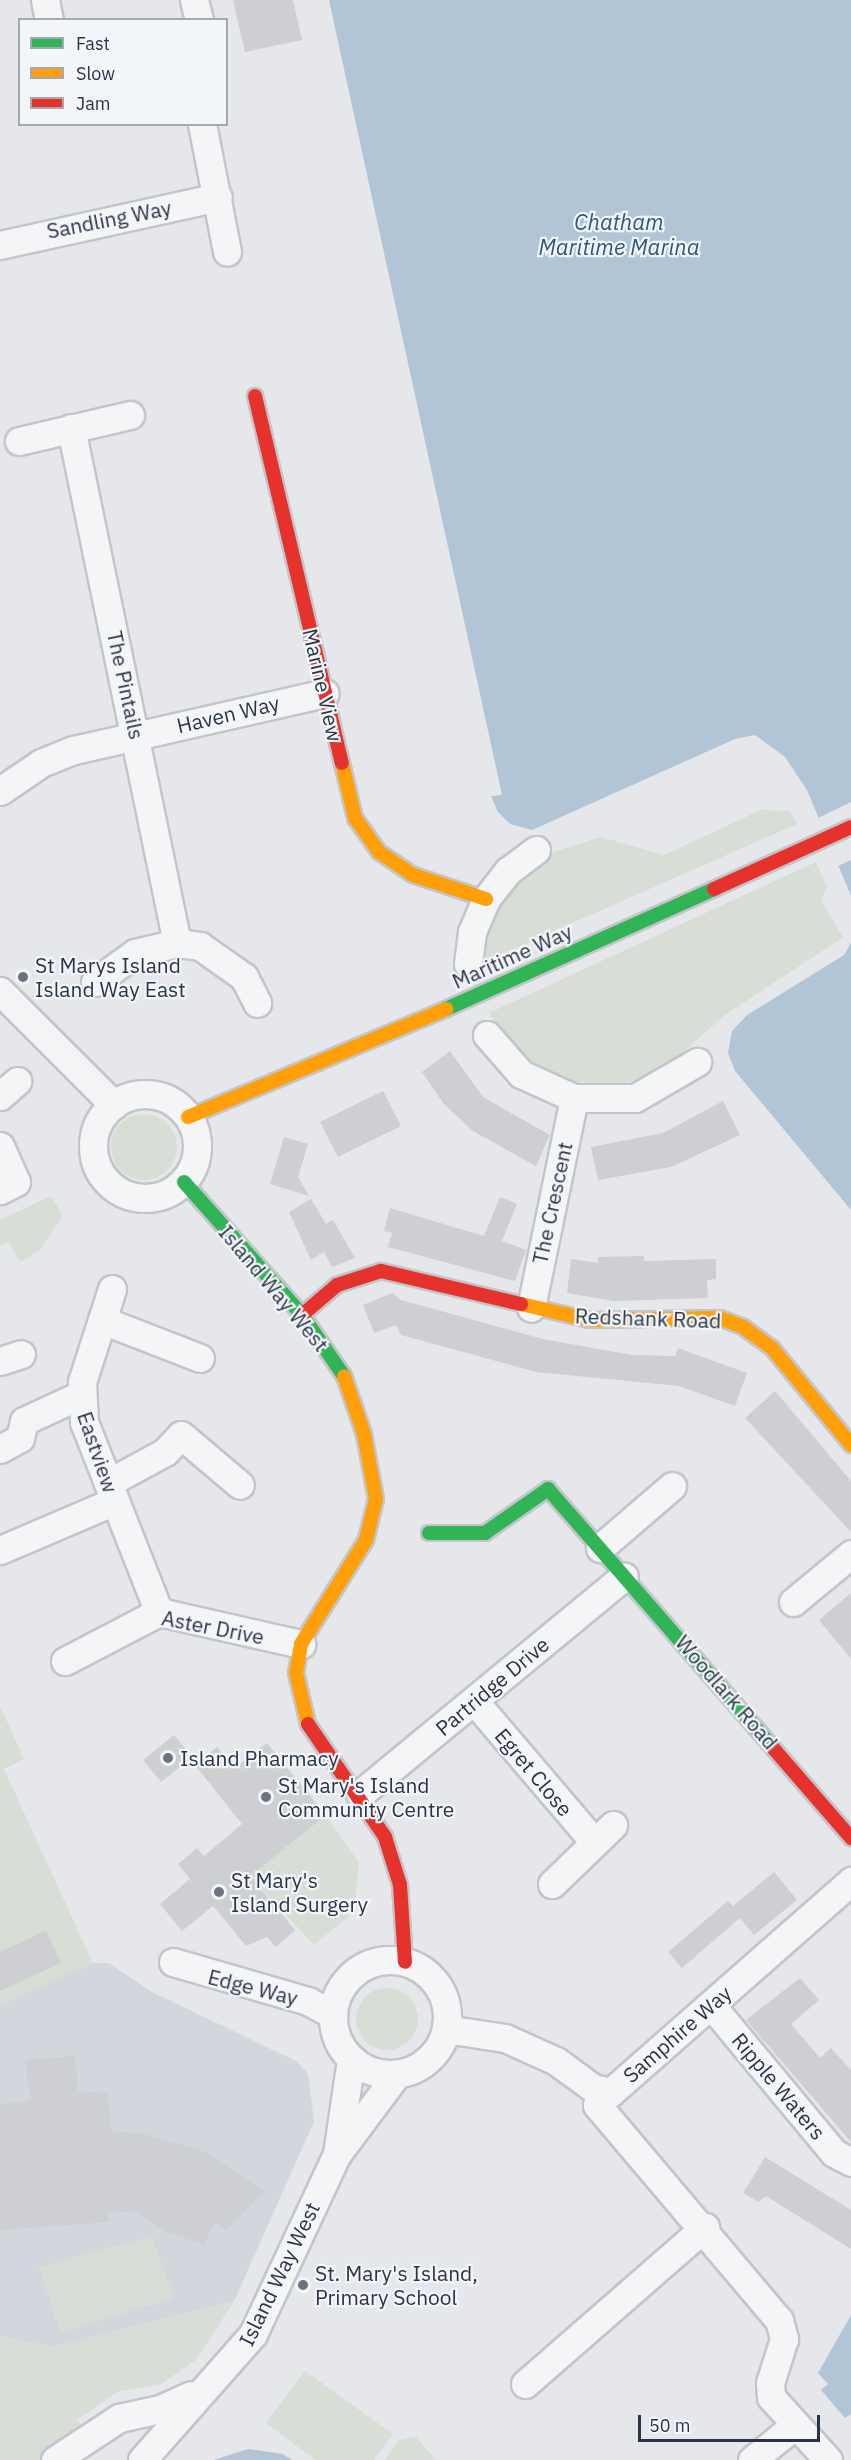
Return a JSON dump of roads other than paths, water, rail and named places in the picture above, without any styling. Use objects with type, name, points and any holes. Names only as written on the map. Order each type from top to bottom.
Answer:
[{"type":"street","points":[[45,0],[49,18]]},
{"type":"street","points":[[194,0],[198,18]]},
{"type":"street","points":[[202,126],[227,252]]},
{"type":"street","name":"Sandling Way","points":[[0,245],[218,197]]},
{"type":"street","name":"Marine View","points":[[255,396],[355,818],[379,852],[413,875],[486,899]]},
{"type":"street","points":[[19,441],[130,415]]},
{"type":"street","name":"The Pintails","points":[[71,428],[177,943]]},
{"type":"street","name":"Haven Way","points":[[0,791],[41,763],[136,735],[325,693]]},
{"type":"street","name":"Maritime Way","points":[[188,1117],[402,1029],[851,826]]},
{"type":"street","points":[[468,964],[472,932],[486,899],[508,871],[536,850]]},
{"type":"street","points":[[95,982],[135,953],[177,943],[200,946],[222,960],[244,977],[257,1003]]},
{"type":"street","points":[[0,991],[114,1105]]},
{"type":"street","points":[[486,1035],[521,1074],[574,1098],[635,1098],[697,1062]]},
{"type":"street","points":[[154,1096],[177,1105],[188,1117],[198,1150],[184,1182],[154,1198],[137,1198],[107,1182],[93,1150],[98,1125],[114,1105],[129,1097],[154,1096]]},
{"type":"street","name":"The Crescent","points":[[531,1308],[574,1098]]},
{"type":"street","points":[[0,1146],[16,1182],[0,1190]]},
{"type":"street","name":"Island Way West","points":[[184,1182],[302,1315],[343,1374],[364,1434],[376,1499],[366,1540],[301,1644],[296,1673],[309,1728],[360,1794],[385,1837],[400,1885],[405,1962]]},
{"type":"street","name":"Redshank Road","points":[[302,1315],[344,1281],[381,1271],[531,1308],[610,1322],[703,1317],[743,1327],[772,1348],[851,1445]]},
{"type":"street","name":"Eastview","points":[[112,1289],[80,1395],[84,1422],[159,1612]]},
{"type":"street","points":[[102,1320],[200,1358]]},
{"type":"street","points":[[0,1449],[20,1438],[24,1422],[80,1395]]},
{"type":"street","points":[[0,1550],[111,1492],[165,1452],[181,1435],[240,1485]]},
{"type":"street","points":[[600,1548],[672,1486]]},
{"type":"street","name":"Woodlark Road","points":[[429,1533],[485,1533],[548,1489],[851,1838]]},
{"type":"street","points":[[793,1602],[851,1554]]},
{"type":"street","name":"Partridge Drive","points":[[360,1794],[475,1702],[624,1576]]},
{"type":"street","name":"Aster Drive","points":[[65,1661],[159,1612],[301,1644]]},
{"type":"street","name":"Egret Close","points":[[475,1702],[603,1834],[552,1884]]},
{"type":"street","name":"Samphire Way","points":[[446,2029],[505,2038],[556,2061],[593,2088],[611,2092],[851,1881]]},
{"type":"street","name":"Edge Way","points":[[173,1962],[308,2001],[333,2015]]},
{"type":"street","points":[[405,1962],[421,1969],[443,1995],[446,2029],[429,2059],[397,2074],[364,2068],[351,2059],[334,2031],[333,2015],[344,1983],[356,1971],[371,1963],[405,1962]]},
{"type":"street","name":"Ripple Waters","points":[[711,2004],[834,2153],[851,2162]]},
{"type":"street","name":"Island Way West","points":[[337,2154],[351,2059]]},
{"type":"street","name":"Island Way West","points":[[142,2460],[258,2326],[337,2154],[397,2074]]},
{"type":"street","points":[[611,2092],[597,2105],[712,2236],[779,2320],[784,2338],[769,2388],[794,2426],[828,2460]]},
{"type":"street","points":[[525,2384],[712,2236]]},
{"type":"street","name":"Island Way West","points":[[55,2460],[119,2418],[169,2406],[208,2386]]},
{"type":"street","points":[[752,2460],[794,2426]]},
{"type":"water","name":"Chatham Maritime Marina","points":[[329,0],[851,0],[851,896],[807,790],[785,757],[755,735],[735,739],[532,830],[510,824],[498,812],[491,796],[502,795]]},
{"type":"water","points":[[851,943],[851,1210],[735,1071],[728,1053],[732,1031],[747,1015],[844,955]]},
{"type":"water","points":[[851,2315],[851,2414],[845,2418],[821,2390],[828,2384],[818,2373]]},
{"type":"water","points":[[248,2449],[283,2454],[292,2460],[214,2460]]},
{"type":"place","name":"St Marys Island Island Way East","points":[[23,977]]},
{"type":"place","name":"Island Pharmacy","points":[[168,1758]]},
{"type":"place","name":"St Mary's Island Community Centre","points":[[266,1797]]},
{"type":"place","name":"St Mary's Island Surgery","points":[[219,1892]]},
{"type":"place","name":"St. Mary's Island, Primary School","points":[[303,2285]]}]
